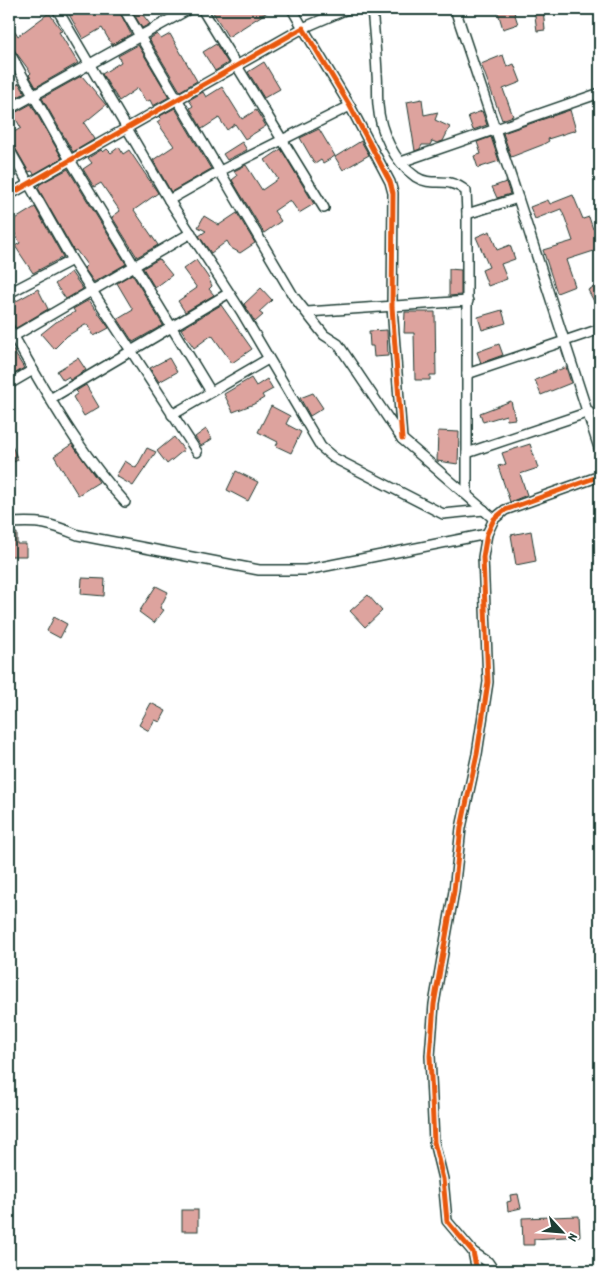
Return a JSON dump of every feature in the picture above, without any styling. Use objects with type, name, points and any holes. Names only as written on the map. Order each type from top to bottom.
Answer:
[{"type":"street","points":[[57,9],[169,200],[228,293],[321,448],[334,458],[443,514],[484,510]]},
{"type":"street","points":[[124,9],[294,297],[324,334],[338,344],[402,439],[494,519]]},
{"type":"street","points":[[9,109],[88,63],[189,9]]},
{"type":"street","points":[[202,9],[284,139],[324,208]]},
{"type":"street","points":[[292,9],[350,106],[390,182],[393,193],[392,307],[402,439]]},
{"type":"street","points":[[9,195],[303,28],[347,9]]},
{"type":"street","points":[[372,9],[378,78],[377,104],[385,137],[401,162],[417,178],[428,182],[451,181],[466,191],[468,302],[466,494]]},
{"type":"street","points":[[455,9],[496,128],[600,451]]},
{"type":"street","points":[[9,52],[70,160],[211,392]]},
{"type":"street","points":[[401,162],[600,93]]},
{"type":"street","points":[[169,200],[220,170],[350,106]]},
{"type":"street","points":[[9,149],[72,260],[197,452]]},
{"type":"street","points":[[467,214],[518,198]]},
{"type":"street","points":[[125,502],[98,473],[66,427],[11,332],[93,290],[191,233]]},
{"type":"street","points":[[9,293],[72,260]]},
{"type":"street","points":[[50,399],[228,293]]},
{"type":"street","points":[[307,312],[468,302]]},
{"type":"street","points":[[467,374],[600,330]]},
{"type":"street","points":[[172,415],[268,359]]},
{"type":"street","points":[[9,384],[33,370]]},
{"type":"street","points":[[467,453],[589,412]]},
{"type":"street","points":[[494,1271],[488,1262],[473,1252],[447,1221],[443,1179],[434,1142],[430,1056],[434,1004],[454,891],[461,828],[478,754],[488,682],[483,556],[487,534],[494,519],[505,510],[600,476]]},
{"type":"street","points":[[9,523],[37,521],[50,523],[78,535],[259,570],[306,570],[487,534]]},
{"type":"street","points":[[473,1252],[477,1271]]},
{"type":"building","points":[[66,9],[118,9],[131,34],[112,45],[102,28],[83,39]]},
{"type":"building","points":[[131,9],[152,9],[143,15],[150,24],[142,28]]},
{"type":"building","points":[[211,9],[272,9],[228,37]]},
{"type":"building","points":[[497,9],[513,9],[518,24],[503,29]]},
{"type":"building","points":[[534,9],[543,9],[545,30],[537,31]]},
{"type":"building","points":[[49,13],[62,31],[59,32],[78,63],[36,87],[29,75],[31,73],[9,43],[9,36],[15,31],[18,36]]},
{"type":"building","points":[[157,34],[161,39],[170,34],[197,81],[180,91],[149,39]]},
{"type":"building","points":[[216,44],[228,63],[215,71],[203,52]]},
{"type":"building","points":[[138,45],[169,97],[153,106],[150,100],[146,102],[138,88],[119,101],[102,74],[121,62],[118,56]]},
{"type":"building","points":[[503,55],[507,67],[514,64],[521,82],[503,89],[513,116],[502,120],[481,64]]},
{"type":"building","points":[[264,62],[280,89],[264,98],[248,72]]},
{"type":"building","points":[[83,75],[106,105],[84,123],[95,139],[73,152],[42,98]]},
{"type":"building","points":[[19,83],[25,93],[9,102],[9,91]]},
{"type":"building","points":[[222,87],[242,119],[256,110],[266,126],[245,139],[235,124],[227,130],[219,118],[202,129],[190,108],[193,106],[189,100],[203,92],[206,97]]},
{"type":"building","points":[[422,99],[424,115],[438,112],[435,120],[450,127],[443,141],[437,143],[432,141],[430,145],[422,145],[420,149],[415,151],[407,102]]},
{"type":"building","points":[[31,104],[62,158],[34,174],[32,171],[29,172],[9,141],[9,135],[21,128],[13,114]]},
{"type":"building","points":[[175,108],[211,169],[171,192],[153,160],[174,146],[157,122],[161,119],[160,116]]},
{"type":"building","points":[[570,110],[576,130],[548,139],[549,141],[542,145],[511,157],[503,133]]},
{"type":"building","points":[[482,111],[487,125],[473,130],[468,116]]},
{"type":"building","points":[[319,129],[335,156],[323,163],[321,160],[315,164],[300,138]]},
{"type":"building","points":[[491,137],[499,161],[478,168],[474,156],[481,154],[477,142]]},
{"type":"building","points":[[361,141],[369,155],[343,170],[335,157]]},
{"type":"building","points":[[242,142],[247,150],[227,160],[223,154]]},
{"type":"building","points":[[119,147],[123,154],[129,150],[158,193],[134,210],[158,245],[137,257],[112,217],[120,211],[101,183],[94,187],[83,169],[92,163],[88,158],[101,150],[103,152],[107,149],[111,153]]},
{"type":"building","points":[[281,149],[314,204],[299,213],[290,200],[274,211],[281,221],[264,233],[232,180],[237,176],[234,171],[246,165],[262,190],[278,179],[265,160]]},
{"type":"building","points":[[68,169],[126,264],[94,282],[84,268],[87,265],[76,250],[74,251],[38,188],[40,184]]},
{"type":"building","points":[[506,182],[510,194],[497,198],[492,187]]},
{"type":"building","points":[[573,195],[583,219],[589,217],[593,229],[600,228],[600,249],[566,260],[575,286],[557,293],[543,250],[573,241],[561,209],[535,219],[530,207],[548,200],[550,204]]},
{"type":"building","points":[[35,207],[63,257],[33,273],[15,246],[20,243],[9,223]]},
{"type":"building","points":[[237,213],[255,243],[240,253],[231,248],[227,241],[211,253],[199,236],[206,231],[198,227],[204,216],[219,225]]},
{"type":"building","points":[[490,231],[497,250],[510,245],[515,259],[501,264],[507,279],[488,286],[482,270],[489,267],[476,237]]},
{"type":"building","points":[[159,259],[172,275],[155,288],[143,268]]},
{"type":"building","points":[[196,260],[208,277],[212,286],[209,289],[214,295],[185,312],[178,301],[197,288],[183,269]]},
{"type":"building","points":[[449,269],[461,270],[461,295],[449,296]]},
{"type":"building","points":[[71,272],[83,289],[66,299],[55,284]]},
{"type":"building","points":[[132,274],[163,325],[133,342],[118,319],[133,310],[117,283]]},
{"type":"building","points":[[597,285],[600,290],[600,313],[588,290]]},
{"type":"building","points":[[261,288],[272,300],[259,312],[263,315],[255,322],[244,304]]},
{"type":"building","points":[[38,289],[48,309],[16,328],[9,322],[9,305]]},
{"type":"building","points":[[89,300],[109,328],[94,336],[88,325],[85,325],[67,336],[54,349],[41,334],[56,322],[75,312],[73,309]]},
{"type":"building","points":[[221,305],[252,349],[232,363],[212,335],[194,348],[181,329]]},
{"type":"building","points":[[502,310],[506,323],[482,330],[478,317]]},
{"type":"building","points":[[405,312],[435,312],[436,375],[430,375],[430,380],[415,380],[414,333],[404,333]]},
{"type":"building","points":[[387,330],[388,356],[374,357],[373,346],[370,346],[369,331]]},
{"type":"building","points":[[9,344],[24,368],[9,377]]},
{"type":"building","points":[[499,344],[503,355],[481,363],[477,352]]},
{"type":"building","points":[[78,358],[86,370],[70,380],[68,377],[63,380],[57,371]]},
{"type":"building","points":[[169,358],[177,372],[159,382],[150,368]]},
{"type":"building","points":[[566,367],[571,383],[541,395],[535,380]]},
{"type":"building","points":[[251,378],[256,386],[267,379],[273,389],[262,395],[264,398],[254,404],[233,412],[224,394]]},
{"type":"building","points":[[86,385],[99,407],[84,416],[73,397],[78,393],[76,391]]},
{"type":"building","points":[[313,393],[323,408],[310,416],[300,398]]},
{"type":"building","points":[[511,401],[515,419],[507,420],[506,415],[483,422],[480,413]]},
{"type":"building","points":[[271,406],[290,416],[286,424],[301,432],[291,453],[276,446],[278,442],[258,432]]},
{"type":"building","points":[[206,429],[212,439],[201,446],[195,437]]},
{"type":"building","points":[[438,431],[459,432],[458,464],[437,461]]},
{"type":"building","points":[[174,437],[184,450],[167,464],[157,451]]},
{"type":"building","points":[[9,439],[18,460],[9,464]]},
{"type":"building","points":[[72,444],[99,482],[78,495],[54,456]]},
{"type":"building","points":[[530,444],[538,468],[520,474],[527,495],[510,502],[498,466],[506,464],[502,453]]},
{"type":"building","points":[[147,448],[156,452],[133,486],[116,476],[125,461],[136,468]]},
{"type":"building","points":[[236,471],[258,482],[248,501],[227,490]]},
{"type":"building","points":[[531,531],[536,561],[516,565],[511,535]]},
{"type":"building","points":[[9,533],[17,533],[17,544],[26,544],[26,556],[9,556]]},
{"type":"building","points":[[82,578],[105,579],[104,596],[81,594]]},
{"type":"building","points":[[156,586],[168,592],[160,608],[164,610],[154,623],[139,612]]},
{"type":"building","points":[[368,595],[382,611],[365,627],[350,611]]},
{"type":"building","points":[[54,617],[67,624],[60,638],[47,631]]},
{"type":"building","points":[[151,703],[166,711],[160,722],[155,720],[149,731],[139,725]]},
{"type":"building","points":[[518,1194],[521,1208],[508,1211],[507,1202],[511,1201],[510,1195]]},
{"type":"building","points":[[182,1210],[198,1210],[198,1231],[182,1231]]},
{"type":"building","points":[[579,1216],[580,1236],[534,1239],[534,1245],[523,1245],[522,1218]]},
{"type":"cycle path","points":[[9,195],[303,28],[350,106],[390,182],[393,193],[392,307],[402,439]]},
{"type":"cycle path","points":[[477,1271],[473,1252],[447,1221],[443,1179],[434,1142],[430,1056],[434,1004],[454,891],[461,828],[477,754],[488,682],[483,557],[487,534],[494,519],[505,510],[600,476]]}]
